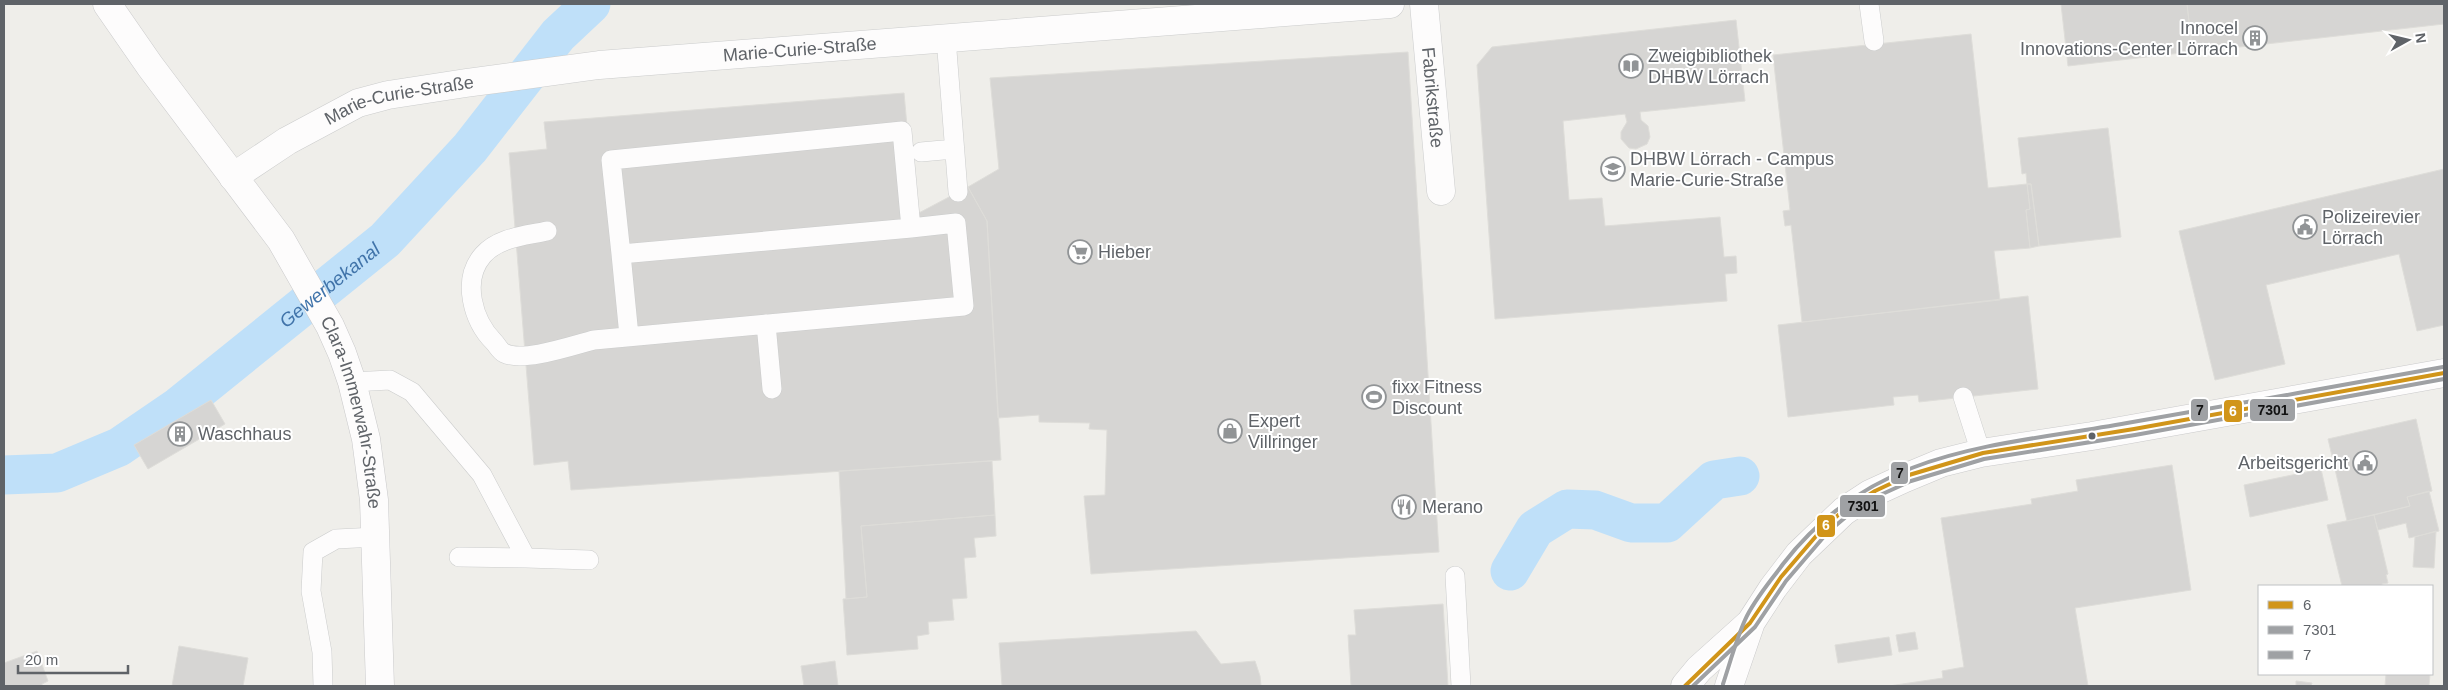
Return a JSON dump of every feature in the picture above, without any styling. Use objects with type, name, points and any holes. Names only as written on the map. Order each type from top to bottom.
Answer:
[{"type":"street","name":"Clara-Immerwahr-Straße","points":[[107,4],[150,66],[287,250],[330,326],[352,382],[366,439],[374,500],[376,537],[379,685]]},
{"type":"street","name":"Marie-Curie-Straße","points":[[233,177],[296,136],[358,104],[388,96],[466,83],[599,65],[1390,4]]},
{"type":"street","name":"Fabrikstraße","points":[[1424,4],[1441,191]]},
{"type":"street","points":[[1729,686],[1751,622],[1772,588],[1799,554],[1844,511],[1870,494],[1941,463],[1981,453],[2250,409],[2444,374]]},
{"type":"street","points":[[1685,686],[1699,669],[1751,622]]},
{"type":"lane","points":[[1869,4],[1874,41]]},
{"type":"lane","points":[[946,38],[958,192]]},
{"type":"lane","points":[[629,336],[610,160],[902,131],[911,228]]},
{"type":"lane","points":[[921,152],[954,149]]},
{"type":"lane","points":[[547,231],[502,241],[483,255],[475,271],[472,290],[474,311],[483,331],[504,353],[518,356],[550,351],[594,340],[629,336],[964,306],[956,223],[620,254]]},
{"type":"lane","points":[[766,324],[772,389]]},
{"type":"lane","points":[[352,382],[390,380],[412,392],[482,475],[526,558]]},
{"type":"lane","points":[[1963,397],[1981,453]]},
{"type":"lane","points":[[323,686],[322,652],[312,592],[313,552],[336,539],[376,537]]},
{"type":"lane","points":[[459,557],[589,560]]},
{"type":"lane","points":[[1455,576],[1461,686]]},
{"type":"building","points":[[2061,4],[2187,4],[2193,56],[2191,56],[2190,52],[2068,66]]},
{"type":"building","name":"Innocel Innovations-Center Lörrach","points":[[2187,4],[2444,4],[2444,24],[2195,52],[2195,56],[2193,56]]},
{"type":"building","points":[[1736,20],[1745,101],[1640,112],[1641,120],[1648,126],[1650,137],[1647,144],[1636,149],[1629,148],[1621,139],[1621,132],[1627,122],[1625,114],[1563,121],[1569,200],[1602,198],[1605,226],[1720,217],[1724,257],[1736,256],[1737,273],[1725,274],[1727,301],[1495,319],[1477,65],[1492,47]]},
{"type":"building","points":[[1971,34],[1988,188],[2027,184],[2030,209],[2026,210],[2030,248],[1994,251],[2000,300],[1802,322],[1791,225],[1785,226],[1783,211],[1790,210],[1773,55]]},
{"type":"building","points":[[1408,52],[1439,552],[1091,574],[1084,496],[1105,495],[1107,430],[1089,429],[1090,423],[1039,422],[1039,415],[998,418],[987,221],[968,187],[999,169],[990,78]]},
{"type":"building","points":[[904,93],[915,215],[968,187],[987,221],[1001,460],[571,490],[568,461],[534,465],[509,153],[547,149],[544,122]]},
{"type":"building","points":[[2108,128],[2121,237],[2039,246],[2031,184],[2027,184],[2026,173],[2022,174],[2018,138]]},
{"type":"building","points":[[2444,169],[2444,325],[2417,331],[2399,254],[2266,285],[2285,364],[2215,380],[2179,231]]},
{"type":"building","points":[[2027,184],[2031,184],[2039,246],[2030,248],[2026,210],[2030,209]]},
{"type":"building","points":[[2028,296],[2038,389],[1919,402],[1918,395],[1893,397],[1894,405],[1788,417],[1778,325]]},
{"type":"building","name":"Waschhaus","points":[[211,400],[225,424],[148,469],[134,445]]},
{"type":"building","points":[[2416,419],[2432,491],[2407,497],[2410,506],[2347,521],[2328,439]]},
{"type":"building","points":[[992,461],[995,515],[861,526],[867,597],[846,599],[839,471]]},
{"type":"building","points":[[2172,465],[2191,590],[2075,608],[2088,686],[1889,686],[1943,678],[1942,671],[1964,667],[1941,518],[2032,504],[2031,499],[2078,491],[2076,480]]},
{"type":"building","points":[[2321,469],[2328,500],[2250,517],[2244,485]]},
{"type":"building","points":[[2429,491],[2439,531],[2409,538],[2406,523],[2378,530],[2374,515],[2410,506],[2407,497]]},
{"type":"building","points":[[995,515],[996,536],[974,538],[976,557],[964,558],[967,598],[952,599],[954,620],[928,622],[929,634],[917,636],[918,649],[847,655],[843,599],[867,597],[861,526]]},
{"type":"building","points":[[2374,515],[2388,574],[2386,575],[2388,583],[2382,585],[2342,585],[2327,525]]},
{"type":"building","points":[[2436,531],[2434,568],[2413,567],[2415,537]]},
{"type":"building","points":[[1443,604],[1448,686],[1351,686],[1348,635],[1356,635],[1354,610]]},
{"type":"building","points":[[1196,631],[1221,664],[1255,661],[1261,686],[1002,686],[999,643]]},
{"type":"building","points":[[1915,632],[1918,649],[1899,652],[1896,635]]},
{"type":"building","points":[[1889,637],[1892,655],[1838,663],[1835,645]]},
{"type":"building","points":[[179,646],[248,658],[243,686],[172,686]]},
{"type":"building","points":[[37,651],[48,681],[42,684],[42,686],[4,686],[4,663]]},
{"type":"building","points":[[835,661],[838,686],[804,686],[801,666]]},
{"type":"building","points":[[2386,675],[2430,675],[2429,686],[2385,686]]},
{"type":"building","points":[[2296,681],[2312,683],[2311,686],[2296,686]]},
{"type":"waterway","name":"Gewerbekanal","points":[[4,475],[57,473],[119,447],[179,406],[385,240],[470,148],[558,35],[591,4]]},
{"type":"waterway","points":[[1510,571],[1535,529],[1567,509],[1595,510],[1631,523],[1667,523],[1714,480],[1740,476]]},
{"type":"transit line","name":"7","points":[[1723,684],[1745,620],[1758,598],[1783,564],[1818,525],[1856,496],[1897,474],[1939,459],[1984,447],[2443,367]]},
{"type":"transit line","name":"6","points":[[1685,686],[1750,623],[1781,577],[1823,528],[1843,511],[1875,491],[1909,475],[1983,453],[2134,429],[2444,373]]},
{"type":"transit line","name":"7301","points":[[1693,686],[1755,627],[1786,581],[1828,532],[1847,516],[1878,496],[1911,481],[1984,459],[2135,435],[2444,379]]},
{"type":"place","name":"Innocel Innovations-Center Lörrach","points":[[2255,38]]},
{"type":"place","name":"Zweigbibliothek DHBW Lörrach","points":[[1631,66]]},
{"type":"place","name":"DHBW Lörrach - Campus Marie-Curie-Straße","points":[[1613,169]]},
{"type":"place","name":"Polizeirevier Lörrach","points":[[2305,227]]},
{"type":"place","name":"Hieber","points":[[1080,252]]},
{"type":"place","name":"fixx Fitness Discount","points":[[1374,397]]},
{"type":"place","name":"Expert Villringer","points":[[1230,431]]},
{"type":"place","name":"Waschhaus","points":[[180,434]]},
{"type":"place","name":"Arbeitsgericht","points":[[2365,463]]},
{"type":"place","name":"Merano","points":[[1404,507]]}]
